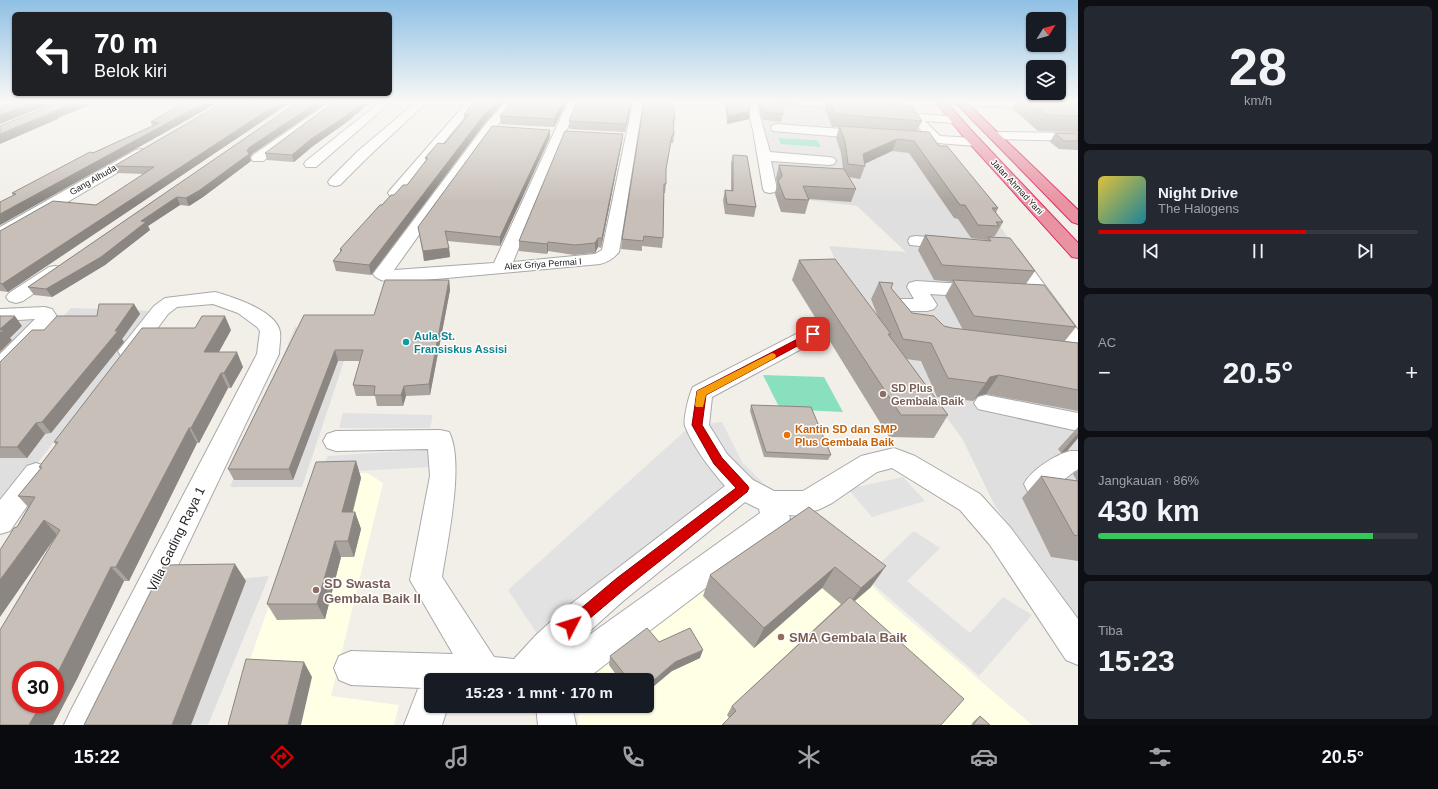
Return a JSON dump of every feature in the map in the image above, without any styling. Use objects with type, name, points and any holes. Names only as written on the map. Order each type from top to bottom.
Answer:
[{"type":"highway","points":[[971,138],[995,136]]},
{"type":"highway","name":"Jalan Ahmad Yani","points":[[995,136],[1078,219]]},
{"type":"highway","name":"Jalan Ahmad Yani","points":[[971,138],[1078,254]]},
{"type":"street","points":[[258,158],[289,136]]},
{"type":"street","points":[[311,164],[345,136]]},
{"type":"street","points":[[335,182],[384,136]]},
{"type":"street","points":[[395,192],[443,136]]},
{"type":"street","points":[[491,136],[382,274],[388,276],[403,276],[501,268]]},
{"type":"street","name":"Alex Griya Permai I","points":[[501,268],[565,136]]},
{"type":"street","name":"Alex Griya Permai I","points":[[501,268],[600,259],[610,252],[624,136]]},
{"type":"street","points":[[760,136],[770,189]]},
{"type":"street","points":[[882,136],[936,139],[971,138]]},
{"type":"street","points":[[933,136],[936,139]]},
{"type":"street","points":[[995,136],[1078,137]]},
{"type":"street","name":"Gang Alhuda","points":[[0,234],[155,145]]},
{"type":"street","points":[[764,156],[829,161]]},
{"type":"street","points":[[916,241],[970,245]]},
{"type":"street","points":[[1000,246],[1008,247],[1042,295],[1073,350]]},
{"type":"street","points":[[16,297],[68,262]]},
{"type":"street","points":[[922,323],[908,322],[894,305],[927,305],[916,287],[995,292]]},
{"type":"street","points":[[1018,293],[1042,295]]},
{"type":"street","name":"Villa Gading Raya 1","points":[[84,725],[268,354],[270,331],[265,322],[245,308],[215,298],[172,302],[160,310],[118,366]]},
{"type":"street","points":[[0,315],[45,313],[48,318],[0,367]]},
{"type":"street","points":[[813,334],[701,393],[697,425],[718,461],[743,488],[771,502],[800,504],[810,501],[870,463],[894,458],[906,463],[970,502],[1000,536],[1078,648]]},
{"type":"street","points":[[986,403],[1078,422]]},
{"type":"street","points":[[336,441],[440,439],[443,476],[426,580],[484,673]]},
{"type":"street","points":[[0,522],[47,460]]},
{"type":"street","points":[[1038,484],[1070,461],[1078,462]]},
{"type":"street","points":[[529,673],[535,660],[560,634],[622,583],[743,488]]},
{"type":"street","points":[[566,673],[776,518],[771,502]]},
{"type":"street","points":[[351,668],[424,682]]},
{"type":"street","points":[[423,725],[427,713]]},
{"type":"street","points":[[555,713],[557,725]]},
{"type":"shaded area","points":[[764,136],[934,136],[1078,333],[1078,617],[995,506],[963,440],[839,269],[829,246],[906,252],[857,206],[784,197],[766,147]]},
{"type":"shaded area","points":[[71,308],[156,311],[0,511],[0,383]]},
{"type":"shaded area","points":[[41,318],[0,359],[0,321]]},
{"type":"shaded area","points":[[295,327],[354,331],[302,487],[230,487]]},
{"type":"shaded area","points":[[343,413],[433,415],[430,428],[339,428]]},
{"type":"shaded area","points":[[722,422],[742,462],[768,488],[762,493],[718,454],[705,424]]},
{"type":"shaded area","points":[[686,430],[733,487],[540,638],[508,590]]},
{"type":"shaded area","points":[[432,449],[429,467],[319,473],[328,456]]},
{"type":"shaded area","name":"SD Swasta Gembala Baik II","points":[[367,473],[383,483],[331,696],[399,705],[394,725],[227,725],[313,480],[334,474]]},
{"type":"shaded area","points":[[903,477],[925,501],[872,517],[848,489]]},
{"type":"shaded area","name":"SMA Gembala Baik","points":[[799,523],[860,574],[886,600],[1032,725],[578,725],[579,713],[654,713],[654,673],[581,673]]},
{"type":"shaded area","points":[[914,531],[940,548],[907,581],[970,633],[1003,597],[1032,615],[979,676],[865,577]]},
{"type":"shaded area","points":[[269,576],[208,725],[110,725],[173,586]]},
{"type":"green space","points":[[778,138],[817,140],[821,147],[781,144]]},
{"type":"green space","points":[[763,375],[824,377],[843,412],[780,409]]},
{"type":"building","points":[[131,136],[144,136],[0,214],[0,202],[16,194],[12,193],[90,152],[93,153]]},
{"type":"building","points":[[166,136],[228,136],[2,284],[0,283],[0,231],[53,201],[96,205],[154,167],[114,166]]},
{"type":"building","points":[[249,136],[267,136],[247,150],[249,154],[200,190],[186,198],[177,197],[141,221],[146,222],[101,257],[46,289],[28,287]]},
{"type":"building","points":[[288,136],[316,136],[292,155],[265,153]]},
{"type":"building","points":[[451,136],[468,136],[369,265],[333,261],[342,250],[340,249],[380,205],[382,205],[391,195],[394,195],[403,185],[407,185],[428,158],[425,158],[438,143],[444,144]]},
{"type":"building","points":[[485,136],[547,136],[500,237],[445,231],[449,248],[423,251],[418,227]]},
{"type":"building","points":[[563,136],[623,136],[602,238],[598,238],[595,243],[575,245],[519,241]]},
{"type":"building","points":[[639,136],[672,136],[666,169],[666,184],[664,184],[663,238],[644,236],[643,241],[622,239]]},
{"type":"building","points":[[843,136],[932,136],[939,146],[947,146],[998,208],[992,208],[1003,222],[996,222],[999,226],[978,225],[965,205],[960,205],[914,141],[897,139],[863,154],[865,166],[848,164]]},
{"type":"building","points":[[1058,136],[1078,136],[1078,141],[1064,141]]},
{"type":"building","points":[[733,155],[747,156],[756,207],[727,204],[725,190],[733,191]]},
{"type":"building","points":[[779,165],[844,169],[856,189],[803,186],[809,200],[785,199],[778,181],[782,176]]},
{"type":"building","points":[[925,235],[991,241],[988,237],[1010,238],[1035,271],[942,265]]},
{"type":"building","points":[[835,259],[891,334],[888,334],[948,415],[901,415],[799,260]]},
{"type":"building","points":[[385,280],[449,280],[429,384],[404,386],[401,395],[374,395],[375,386],[353,385],[363,350],[335,350],[289,469],[228,469],[304,315],[374,315]]},
{"type":"building","points":[[953,280],[1044,285],[1076,327],[974,316]]},
{"type":"building","points":[[879,282],[893,283],[891,288],[912,313],[934,316],[944,326],[1078,343],[1078,390],[999,375],[990,377],[986,383],[948,378],[931,343],[903,339]]},
{"type":"building","points":[[99,304],[134,304],[115,331],[118,331],[42,422],[36,423],[17,447],[0,447],[0,362],[32,330],[44,330],[57,316],[97,316]]},
{"type":"building","points":[[0,316],[15,316],[0,329]]},
{"type":"building","points":[[202,316],[225,316],[204,352],[237,352],[224,373],[221,373],[191,428],[189,428],[116,567],[111,567],[64,661],[12,661],[12,713],[36,713],[29,725],[0,725],[0,630],[60,530],[44,520],[0,580],[0,550],[14,528],[17,527],[35,497],[18,496],[42,467],[39,467],[58,442],[54,442],[142,328],[195,328]]},
{"type":"building","name":"Kantin SD dan SMP Plus Gembala Baik","points":[[751,405],[811,407],[831,455],[766,452]]},
{"type":"building","points":[[356,461],[342,512],[355,512],[348,541],[335,541],[317,604],[267,604],[316,462]]},
{"type":"building","points":[[1041,476],[1078,481],[1078,536],[1074,535]]},
{"type":"building","points":[[809,507],[886,566],[861,588],[835,567],[764,628],[710,575]]},
{"type":"building","points":[[235,564],[172,725],[84,725],[164,565]]},
{"type":"building","points":[[850,597],[964,699],[941,725],[722,725],[736,711],[732,706]]},
{"type":"building","points":[[647,628],[659,642],[690,628],[703,650],[675,662],[654,680],[654,673],[623,673],[610,656]]},
{"type":"building","points":[[246,659],[304,662],[288,725],[228,725]]},
{"type":"building","points":[[980,716],[990,725],[973,725]]},
{"type":"slow traffic","points":[[700,405],[701,393],[772,356]]},
{"type":"place","name":"Aula St. Fransiskus Assisi","points":[[406,342]]},
{"type":"place","name":"SD Plus Gembala Baik","points":[[883,394]]},
{"type":"place","name":"Kantin SD dan SMP Plus Gembala Baik","points":[[787,435]]},
{"type":"place","name":"SD Swasta Gembala Baik II","points":[[316,590]]},
{"type":"place","name":"SMA Gembala Baik","points":[[781,637]]},
{"type":"route","points":[[571,625],[743,488],[718,461],[697,425],[701,393],[813,334]]}]
